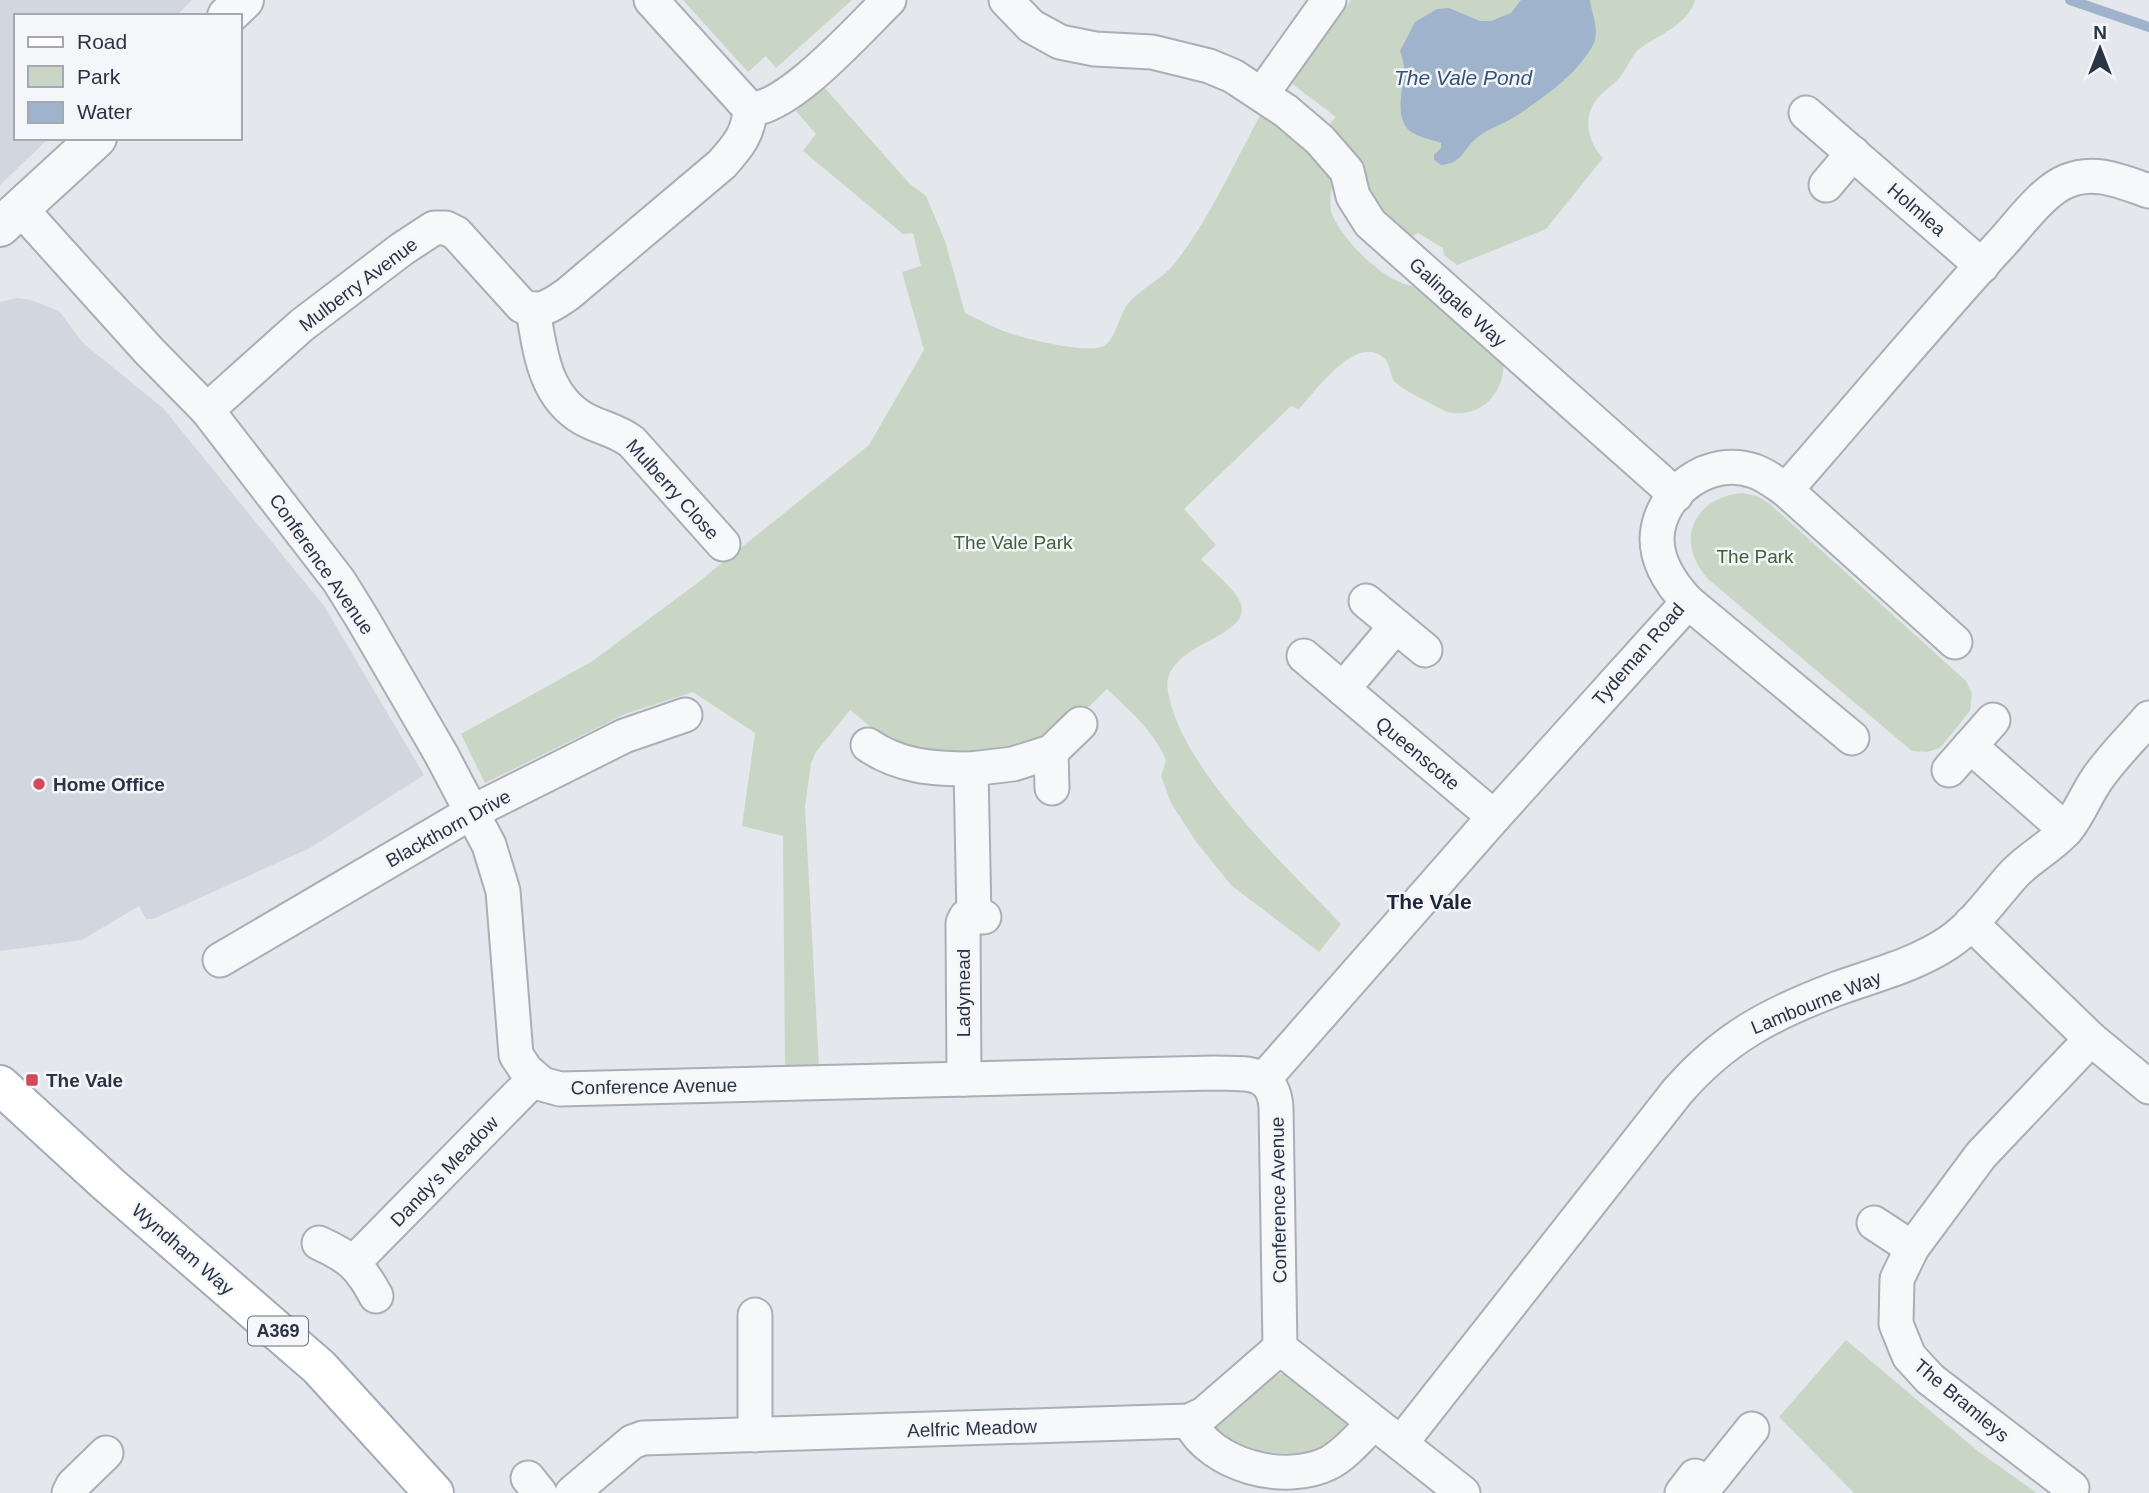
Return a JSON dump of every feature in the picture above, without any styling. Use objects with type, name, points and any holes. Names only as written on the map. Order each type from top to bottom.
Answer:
[{"type":"main road","name":"Wyndham Way","points":[[0,1085],[108,1184],[319,1367],[434,1493]]},
{"type":"main road","name":"Wyndham Way","points":[[0,1119],[108,1184]]},
{"type":"street","points":[[229,14],[244,0]]},
{"type":"street","points":[[651,0],[750,109]]},
{"type":"street","points":[[750,109],[766,107],[794,91],[890,0]]},
{"type":"street","name":"Galingale Way","points":[[1006,0],[1031,26],[1060,42],[1094,49],[1142,51],[1182,58],[1227,72],[1262,94],[1294,118],[1336,158],[1348,174],[1355,201],[1370,223],[1676,495]]},
{"type":"street","points":[[1262,94],[1329,0]]},
{"type":"street","points":[[533,310],[548,307],[568,294],[722,163],[744,138],[750,109]]},
{"type":"street","name":"Holmlea","points":[[1806,113],[1982,265]]},
{"type":"street","points":[[11,218],[95,140]]},
{"type":"street","points":[[1826,185],[1853,153]]},
{"type":"street","points":[[1955,642],[1786,490],[2044,197],[2069,180],[2083,176],[2098,176],[2149,191]]},
{"type":"street","name":"Conference Avenue","points":[[11,218],[207,410],[338,581],[435,743],[489,845],[503,891],[516,1055],[534,1079],[554,1089],[1214,1073],[1252,1075],[1264,1079],[1272,1087],[1276,1107],[1280,1348]]},
{"type":"street","name":"Mulberry Avenue","points":[[207,410],[302,325],[401,248],[434,228],[446,228],[456,233],[519,303],[533,310]]},
{"type":"street","name":"Mulberry Close","points":[[533,310],[543,366],[557,394],[581,417],[619,432],[632,442],[723,544]]},
{"type":"street","name":"Tydeman Road","points":[[1264,1079],[1494,817],[1688,602],[1670,580],[1659,553],[1657,539],[1663,516],[1676,495],[1694,477],[1723,467],[1753,470],[1786,490]]},
{"type":"street","points":[[1366,601],[1424,650]]},
{"type":"street","points":[[1688,602],[1852,738]]},
{"type":"street","points":[[1343,689],[1396,626]]},
{"type":"street","name":"Queenscote","points":[[1304,656],[1494,817]]},
{"type":"street","name":"Blackthorn Drive","points":[[220,960],[472,812],[624,736],[685,715]]},
{"type":"street","name":"Lambourne Way","points":[[1401,1443],[1677,1092],[1710,1057],[1741,1033],[1769,1018],[1836,989],[1919,959],[1957,937],[2015,873],[2066,830],[2101,774],[2149,718]]},
{"type":"street","points":[[1993,720],[1960,758],[2066,830]]},
{"type":"street","points":[[868,745],[894,759],[915,766],[971,769],[1013,764],[1051,752],[1080,724]]},
{"type":"street","points":[[1051,752],[1052,788]]},
{"type":"street","name":"Ladymead","points":[[964,1079],[963,923],[967,917],[979,917],[971,769]]},
{"type":"street","points":[[1971,923],[2091,1039],[2149,1087]]},
{"type":"street","name":"The Bramleys","points":[[2072,1488],[1930,1379],[1909,1356],[1896,1324],[1897,1279],[1912,1248],[1981,1155],[2091,1039]]},
{"type":"street","name":"Dandy's Meadow","points":[[354,1262],[534,1079]]},
{"type":"street","points":[[1874,1223],[1912,1248]]},
{"type":"street","points":[[319,1243],[340,1252],[354,1262],[376,1296]]},
{"type":"street","points":[[755,1314],[755,1435]]},
{"type":"street","points":[[1374,1423],[1329,1463],[1302,1471],[1271,1472],[1236,1461],[1216,1450],[1198,1435],[1189,1421],[1204,1414],[1280,1348],[1463,1493]]},
{"type":"street","name":"Aelfric Meadow","points":[[572,1493],[639,1439],[1189,1421]]},
{"type":"street","points":[[1682,1493],[1695,1476],[1707,1485],[1752,1429]]},
{"type":"street","points":[[69,1493],[73,1485],[106,1453]]},
{"type":"shaded area","points":[[0,0],[192,0],[178,14],[14,14],[14,140],[47,140],[0,185]]},
{"type":"shaded area","points":[[17,298],[31,300],[59,311],[83,343],[163,408],[324,606],[424,775],[310,848],[153,919],[146,919],[139,906],[82,940],[0,951],[0,302]]},
{"type":"green space","points":[[683,0],[852,0],[776,68],[766,56],[748,72]]},
{"type":"green space","points":[[1351,0],[1695,0],[1679,23],[1636,52],[1621,76],[1592,106],[1589,130],[1594,145],[1603,158],[1546,229],[1457,265],[1444,255],[1443,248],[1418,233],[1405,240],[1389,224],[1324,130],[1336,117],[1291,83]]},
{"type":"green space","name":"The Vale Park","points":[[823,86],[909,183],[926,196],[945,241],[965,313],[1003,331],[1071,347],[1096,348],[1108,343],[1127,305],[1170,269],[1188,245],[1211,208],[1263,110],[1274,116],[1333,176],[1330,200],[1332,214],[1356,249],[1394,279],[1406,285],[1418,286],[1503,359],[1501,382],[1496,392],[1481,407],[1471,412],[1459,413],[1447,412],[1399,386],[1393,379],[1386,360],[1373,352],[1349,358],[1326,378],[1299,409],[1291,406],[1184,509],[1216,545],[1201,559],[1237,597],[1241,614],[1234,625],[1178,662],[1169,675],[1168,692],[1177,722],[1193,754],[1240,816],[1341,924],[1319,952],[1232,886],[1197,843],[1171,803],[1161,776],[1166,760],[1161,749],[1140,722],[1107,689],[1056,739],[965,761],[892,744],[850,710],[816,752],[811,763],[805,807],[819,1066],[785,1067],[783,836],[742,826],[755,733],[693,692],[625,714],[485,783],[461,734],[591,662],[696,584],[869,445],[924,350],[902,272],[921,266],[913,233],[903,234],[803,151],[816,134],[796,111]]},
{"type":"green space","name":"The Park","points":[[1742,493],[1757,496],[1770,504],[1966,681],[1972,694],[1970,711],[1940,748],[1927,752],[1912,751],[1708,579],[1692,550],[1694,524],[1701,512],[1711,503]]},
{"type":"green space","points":[[1846,1340],[1979,1452],[2037,1493],[1854,1493],[1779,1417]]},
{"type":"green space","points":[[1288,1374],[1347,1422],[1339,1435],[1327,1445],[1313,1450],[1280,1453],[1249,1447],[1211,1429],[1272,1378]]},
{"type":"water","name":"The Vale Pond","points":[[1521,0],[1590,0],[1596,30],[1595,41],[1585,58],[1568,77],[1547,94],[1516,116],[1482,134],[1454,161],[1441,165],[1434,160],[1434,155],[1441,148],[1441,143],[1410,131],[1402,119],[1404,69],[1400,51],[1415,22],[1437,9],[1449,8],[1480,21],[1491,21],[1511,13]]},
{"type":"waterway","points":[[2070,0],[2149,27]]},
{"type":"place","name":"Home Office","points":[[39,784]]},
{"type":"place","name":"The Vale","points":[[32,1080]]},
{"type":"district","name":"The Vale","points":[[1429,902]]}]
